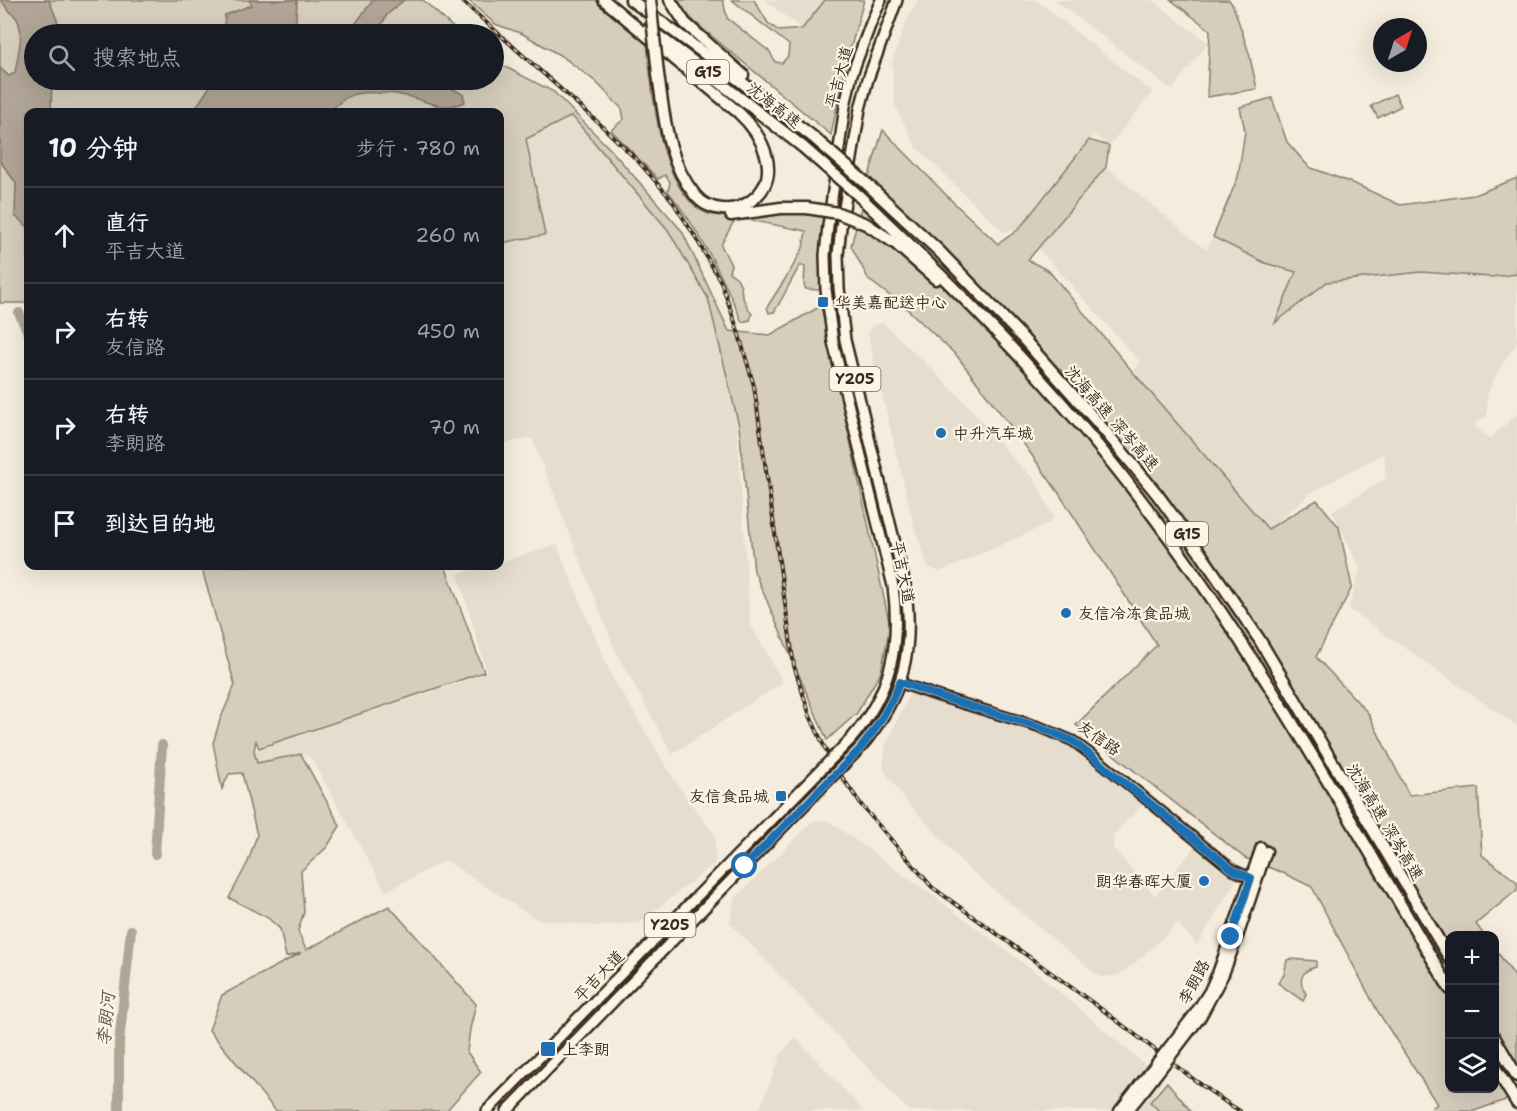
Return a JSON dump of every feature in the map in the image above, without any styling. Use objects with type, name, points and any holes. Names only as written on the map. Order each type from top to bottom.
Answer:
[{"type":"highway","points":[[604,0],[739,113],[753,128],[764,147],[767,175],[761,192],[746,205],[726,210],[709,206],[696,197],[684,178],[670,146],[666,129],[655,72],[644,0]]},
{"type":"highway","name":"沈海高速","points":[[610,0],[708,72],[803,147]]},
{"type":"highway","name":"沈海高速 深岑高速","points":[[631,0],[813,137],[867,184],[939,251],[1019,334],[1105,431],[1157,494],[1259,639],[1445,952]]},
{"type":"highway","points":[[650,0],[661,130],[665,147],[679,181],[692,201],[706,211],[726,215],[781,208],[807,208],[838,213],[866,224],[895,243],[1009,344]]},
{"type":"highway","points":[[670,0],[696,34],[813,137]]},
{"type":"highway","name":"沈海高速 深岑高速","points":[[803,147],[930,263],[1009,344],[1097,443],[1132,488],[1248,652],[1447,985]]},
{"type":"highway","points":[[1495,1039],[1517,1076]]},
{"type":"highway","points":[[1499,1074],[1517,1103]]},
{"type":"main road","name":"平吉大道","points":[[487,1111],[851,739],[876,706],[890,670],[896,630],[896,607],[832,342],[825,255],[845,106],[852,74],[881,0]]},
{"type":"main road","name":"平吉大道","points":[[507,1111],[860,749],[887,712],[900,680],[909,630],[909,606],[845,340],[838,266],[844,202],[860,109],[868,79],[897,0]]},
{"type":"street","name":"友信路","points":[[900,680],[941,697],[1040,727],[1073,741],[1233,870],[1252,875]]},
{"type":"street","name":"李朗路","points":[[1119,1111],[1198,1015],[1218,971],[1252,875],[1264,849],[1239,934],[1224,974],[1198,1015],[1128,1111]]},
{"type":"shaded area","points":[[0,0],[423,0],[449,24],[24,24],[24,90],[504,90],[504,66],[554,92],[611,150],[682,231],[729,331],[770,335],[821,306],[890,626],[881,672],[857,713],[827,740],[754,571],[739,426],[708,298],[668,230],[572,116],[526,139],[545,235],[504,242],[504,108],[24,108],[24,303],[0,303]]},
{"type":"shaded area","points":[[2,0],[49,0],[59,24],[24,24],[24,90],[52,90],[51,108],[24,108],[24,224],[15,216],[16,183],[0,161],[0,68],[9,76],[15,73],[20,39],[17,19],[5,7]]},
{"type":"shaded area","points":[[249,0],[297,0],[296,24],[224,24],[225,15],[252,5]]},
{"type":"shaded area","points":[[373,0],[404,0],[387,15],[382,24],[356,23]]},
{"type":"shaded area","points":[[468,0],[596,0],[647,43],[660,134],[676,180],[687,198],[702,211],[719,216],[824,208],[820,259],[821,288],[819,290],[806,289],[804,285],[805,266],[800,266],[774,312],[769,313],[767,307],[803,248],[806,231],[739,218],[733,223],[721,245],[731,265],[729,272],[737,278],[742,296],[752,314],[750,320],[742,322],[710,254],[668,191],[670,182],[665,175],[658,179],[611,130],[624,119],[622,109],[596,82],[563,57],[523,34],[504,27],[504,24],[495,24]]},
{"type":"shaded area","points":[[677,0],[723,0],[727,18],[770,52],[775,62],[782,63],[788,56],[789,45],[732,0],[754,0],[768,23],[779,31],[802,29],[825,0],[864,0],[845,68],[831,135],[699,25],[684,11]]},
{"type":"shaded area","points":[[765,0],[825,0],[802,29]]},
{"type":"shaded area","points":[[918,0],[1036,0],[1152,92],[1109,146],[1094,134],[1019,229],[1003,232],[916,147],[895,106],[892,62],[905,23]]},
{"type":"shaded area","points":[[1055,0],[1152,0],[1208,43],[1172,90]]},
{"type":"shaded area","points":[[1171,0],[1229,0],[1233,5],[1249,53],[1257,89],[1207,97],[1210,30]]},
{"type":"shaded area","points":[[207,90],[455,90],[463,94],[465,102],[441,106],[400,95],[366,92],[347,97],[334,108],[194,108]]},
{"type":"shaded area","points":[[1395,94],[1401,106],[1378,118],[1371,106]]},
{"type":"shaded area","points":[[1272,98],[1287,142],[1309,167],[1355,184],[1400,205],[1474,195],[1517,178],[1517,274],[1491,277],[1421,272],[1327,282],[1275,323],[1296,272],[1265,263],[1213,237],[1238,177],[1245,131],[1240,107]]},
{"type":"shaded area","points":[[572,116],[668,230],[708,298],[736,411],[750,624],[783,682],[672,754],[615,650],[532,438],[504,443],[504,242],[545,235],[526,139]]},
{"type":"shaded area","points":[[883,130],[953,202],[998,244],[1019,229],[1089,140],[1109,146],[1106,167],[1028,260],[1049,271],[1268,529],[1317,500],[1339,527],[1352,587],[1316,657],[1368,713],[1409,795],[1478,788],[1482,855],[1517,882],[1517,890],[1476,924],[1481,931],[1445,931],[1445,1093],[1499,1093],[1499,954],[1517,979],[1517,1096],[1474,1111],[1433,1111],[1432,1108],[1437,1104],[1377,1010],[1312,887],[1245,858],[1076,725],[1157,645],[1058,492],[957,356],[905,307],[869,280],[851,246]]},
{"type":"shaded area","points":[[1106,167],[1206,250],[1213,237],[1265,263],[1296,272],[1276,322],[1327,282],[1421,272],[1491,277],[1517,274],[1517,342],[1497,373],[1487,395],[1487,416],[1474,424],[1489,439],[1517,414],[1517,726],[1349,609],[1360,568],[1332,511],[1386,478],[1384,453],[1311,493],[1269,529],[1132,371],[1141,363],[1038,248]]},
{"type":"shaded area","name":"中升汽车城","points":[[883,323],[970,408],[1034,479],[1054,517],[1048,524],[940,572],[928,567],[915,530],[872,353],[868,331],[873,325]]},
{"type":"shaded area","points":[[557,545],[611,675],[679,787],[715,836],[715,863],[639,923],[595,926],[536,919],[445,860],[386,892],[309,757],[301,754],[257,763],[254,751],[487,673],[458,574],[472,570],[504,570],[504,561]]},
{"type":"shaded area","points":[[202,570],[446,570],[484,672],[259,748],[256,741],[254,751],[257,763],[301,754],[340,826],[327,847],[301,871],[304,912],[298,931],[306,950],[389,906],[476,1004],[467,1052],[481,1072],[446,1111],[276,1111],[209,1030],[222,995],[301,953],[286,957],[280,929],[268,918],[229,898],[248,862],[257,835],[242,773],[229,774],[222,789],[213,743],[235,685]]},
{"type":"shaded area","points":[[916,689],[1074,741],[1146,801],[1114,834],[1113,848],[1155,896],[1195,846],[1236,880],[1197,945],[1178,923],[1119,975],[1100,977],[966,866],[906,801],[883,769],[886,744],[911,691]]},
{"type":"shaded area","points":[[813,821],[829,821],[1038,974],[1163,1080],[1150,1102],[1159,1111],[909,1111],[730,923],[734,899]]},
{"type":"shaded area","points":[[1287,960],[1316,961],[1316,967],[1307,971],[1302,977],[1301,981],[1306,994],[1303,1001],[1278,983],[1284,975]]},
{"type":"shaded area","points":[[795,1037],[864,1111],[759,1111],[781,1054]]},
{"type":"shaded area","points":[[1167,1082],[1191,1111],[1159,1111],[1150,1102]]},
{"type":"waterway","name":"李朗河","points":[[19,313],[24,324]]},
{"type":"waterway","name":"李朗河","points":[[155,854],[162,745]]},
{"type":"waterway","name":"李朗河","points":[[119,1111],[119,1043],[131,930]]},
{"type":"railway","points":[[461,0],[488,24]]},
{"type":"railway","points":[[504,38],[637,160],[671,199],[721,282],[754,386],[794,666],[810,716],[831,761],[862,806],[932,887],[1240,1111]]},
{"type":"place","name":"华美嘉配送中心","points":[[823,302]]},
{"type":"place","name":"中升汽车城","points":[[941,433]]},
{"type":"place","name":"友信冷冻食品城","points":[[1066,613]]},
{"type":"place","name":"友信食品城","points":[[781,796]]},
{"type":"place","name":"朗华春晖大厦","points":[[1204,881]]},
{"type":"place","name":"上李朗","points":[[548,1049]]},
{"type":"route","points":[[745,866],[860,749],[887,712],[900,682],[1040,727],[1073,741],[1097,759],[1233,870],[1251,878],[1231,937]]}]
